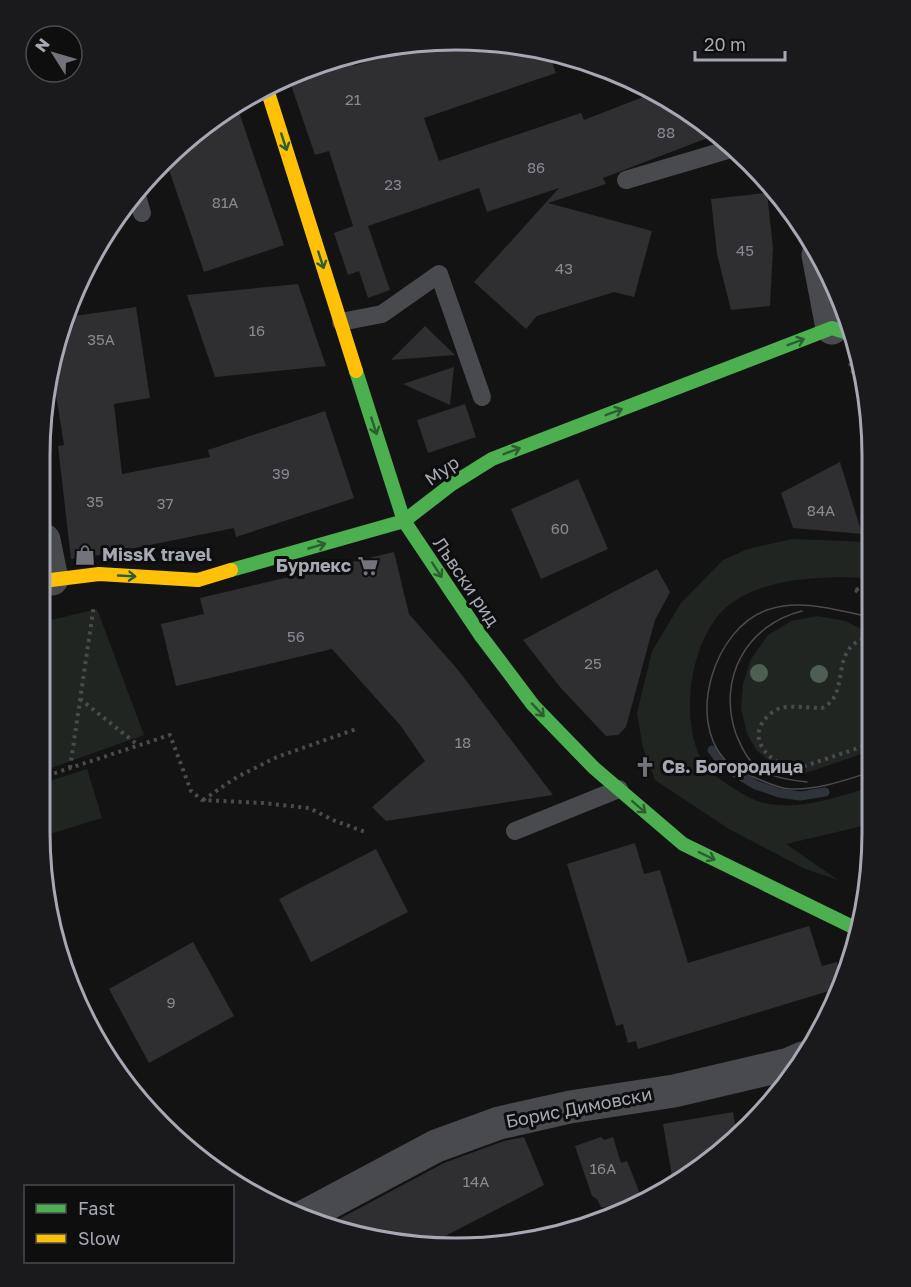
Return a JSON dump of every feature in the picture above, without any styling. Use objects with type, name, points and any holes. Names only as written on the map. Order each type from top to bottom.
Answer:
[{"type":"street","name":"Лъвски рид","points":[[269,95],[404,521],[481,636],[533,705],[594,768],[683,844],[851,925]]},
{"type":"street","points":[[832,303],[840,330]]},
{"type":"street","name":"Мур","points":[[50,580],[99,574],[198,580],[404,521],[452,483],[492,459],[840,330]]},
{"type":"street","name":"Борис Димовски","points":[[313,1212],[436,1146],[500,1123],[570,1107],[674,1091],[788,1064]]},
{"type":"lane","points":[[626,180],[724,151]]},
{"type":"lane","points":[[341,322],[382,314],[439,274],[482,397]]},
{"type":"lane","points":[[515,831],[619,789]]},
{"type":"path","points":[[840,330],[850,361]]},
{"type":"path","points":[[862,587],[855,590],[862,594]]},
{"type":"path","points":[[70,768],[93,614]]},
{"type":"path","points":[[862,639],[856,641],[846,651],[836,692],[827,706],[780,708],[763,720],[758,731],[758,740],[767,755],[793,768],[862,747]]},
{"type":"path","points":[[80,699],[138,746]]},
{"type":"path","points":[[202,800],[237,777],[277,757],[356,729]]},
{"type":"path","points":[[50,775],[170,735],[191,791],[202,800],[309,808],[368,833]]},
{"type":"shaded area","points":[[792,539],[862,542],[862,578],[817,578],[781,583],[764,587],[733,602],[718,616],[707,634],[692,678],[690,702],[691,725],[696,746],[704,764],[732,787],[757,801],[778,805],[805,804],[862,790],[862,826],[786,844],[838,880],[805,869],[729,829],[655,780],[643,748],[637,713],[652,651],[681,603],[723,560],[748,549]]},
{"type":"shaded area","points":[[97,609],[144,735],[50,768],[50,620]]},
{"type":"shaded area","points":[[818,616],[845,621],[862,629],[862,754],[806,773],[788,771],[757,751],[747,734],[741,708],[743,684],[751,659],[768,635],[791,621]]},
{"type":"shaded area","points":[[87,769],[102,818],[50,834],[50,781]]},
{"type":"building","points":[[429,50],[482,50],[552,61],[556,73],[424,118],[439,161],[581,113],[584,120],[645,96],[703,133],[708,138],[603,178],[606,184],[548,203],[652,231],[634,297],[614,292],[537,316],[526,329],[474,282],[559,188],[487,212],[479,188],[368,226],[390,290],[368,298],[359,271],[348,275],[334,233],[353,226],[329,151],[315,155],[291,84],[350,63],[353,62],[354,66],[383,56]]},
{"type":"building","points":[[239,112],[284,245],[204,272],[168,168],[208,133]]},
{"type":"building","points":[[765,193],[767,195],[773,248],[770,306],[731,310],[717,254],[711,199]]},
{"type":"building","points":[[298,284],[326,366],[215,377],[187,295]]},
{"type":"building","points":[[136,307],[150,398],[114,404],[122,474],[210,457],[208,450],[325,411],[354,498],[236,537],[234,528],[130,549],[131,557],[100,555],[71,559],[58,446],[64,445],[55,389],[63,350],[74,316]]},
{"type":"building","points":[[425,326],[455,355],[391,360]]},
{"type":"building","points":[[454,367],[450,405],[403,384]]},
{"type":"building","points":[[465,404],[476,437],[428,453],[417,420]]},
{"type":"building","points":[[840,462],[862,534],[793,528],[781,493]]},
{"type":"building","points":[[578,479],[608,549],[541,579],[511,509]]},
{"type":"building","points":[[394,552],[409,614],[458,670],[553,795],[386,821],[372,807],[425,761],[400,725],[332,649],[176,686],[161,624],[204,614],[200,598]]},
{"type":"building","points":[[657,569],[670,592],[655,620],[626,727],[618,735],[606,736],[560,687],[523,640]]},
{"type":"building","points":[[635,843],[644,874],[660,870],[688,963],[809,926],[822,966],[837,962],[838,967],[829,991],[638,1049],[636,1041],[628,1043],[623,1024],[616,1026],[567,864]]},
{"type":"building","points":[[376,849],[408,912],[311,962],[279,899]]},
{"type":"building","points":[[193,942],[234,1016],[149,1063],[109,989]]},
{"type":"building","points":[[733,1112],[735,1126],[703,1154],[672,1175],[663,1124]]},
{"type":"building","points":[[524,1137],[544,1185],[443,1238],[376,1230],[337,1220],[444,1163],[504,1141]]},
{"type":"building","points":[[601,1137],[604,1140],[613,1137],[621,1163],[627,1161],[640,1193],[608,1208],[601,1207],[597,1199],[592,1196],[575,1146]]},
{"type":"waterway","points":[[712,750],[725,767],[756,785],[779,793],[800,796],[825,792]]},
{"type":"tram line","points":[[862,615],[805,605],[767,610],[749,620],[733,635],[721,654],[712,676],[707,699],[708,721],[713,742],[725,760],[748,775],[778,787],[801,789],[832,784],[862,775]]},
{"type":"tram line","points":[[802,611],[782,618],[765,628],[751,642],[741,657],[730,694],[731,713],[736,734],[749,759],[757,767],[770,774],[807,782]]},
{"type":"traffic: fast","points":[[231,570],[404,521],[452,484],[492,459],[832,328],[842,331]]},
{"type":"traffic: fast","points":[[356,371],[404,521],[481,636],[533,705],[594,768],[683,844],[851,926]]},
{"type":"traffic: slow","points":[[269,95],[356,371]]},
{"type":"traffic: slow","points":[[50,580],[99,574],[198,580],[231,570]]},
{"type":"place","name":"MissK travel","points":[[85,555]]},
{"type":"place","name":"Бурлекс","points":[[368,566]]},
{"type":"place","name":"Св. Богородица","points":[[645,767]]}]
